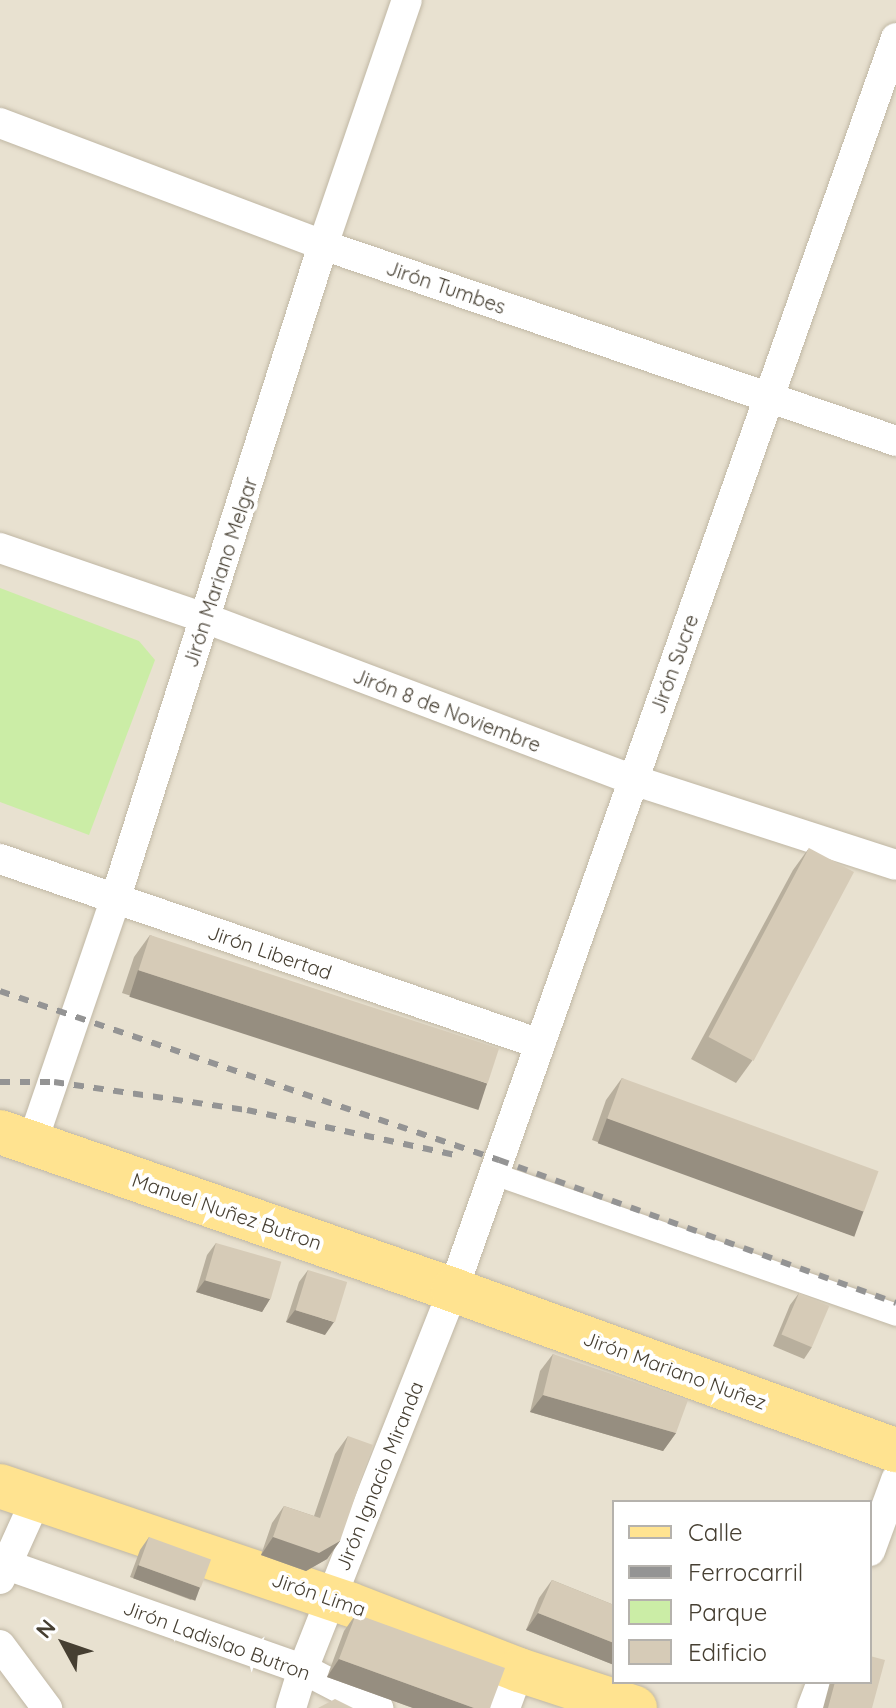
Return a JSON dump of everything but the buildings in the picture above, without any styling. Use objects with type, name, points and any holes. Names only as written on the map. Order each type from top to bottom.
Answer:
[{"type":"main road","name":"Manuel Nuñez Butron","points":[[16,1138],[453,1290]]},
{"type":"main road","name":"Jirón Mariano Nuñez","points":[[453,1290],[896,1450]]},
{"type":"main road","name":"Jirón Lima","points":[[18,1492],[331,1598],[512,1689],[635,1708]]},
{"type":"street","name":"Jirón Mariano Melgar","points":[[16,1138],[115,900],[323,245],[407,0]]},
{"type":"street","name":"Jirón Sucre","points":[[453,1290],[896,38]]},
{"type":"street","name":"Jirón Tumbes","points":[[0,123],[323,245],[896,441]]},
{"type":"street","name":"Jirón 8 de Noviembre","points":[[0,548],[205,618],[633,780],[896,865]]},
{"type":"street","name":"Jirón Libertad","points":[[0,859],[540,1044]]},
{"type":"street","points":[[494,1174],[896,1315]]},
{"type":"street","name":"Jirón Ignacio Miranda","points":[[291,1708],[303,1669],[453,1290]]},
{"type":"street","points":[[872,1546],[896,1480]]},
{"type":"street","points":[[4,1572],[18,1492]]},
{"type":"street","name":"Jirón Ladislao Butron","points":[[4,1572],[303,1669],[378,1708]]},
{"type":"street","points":[[0,1645],[47,1708]]},
{"type":"street","points":[[812,1708],[821,1684]]},
{"type":"shaded area","points":[[0,0],[896,0],[896,1708],[0,1708]]},
{"type":"green space","points":[[0,588],[139,641],[155,660],[89,835],[0,802]]},
{"type":"railway","points":[[0,991],[499,1160],[896,1303]]},
{"type":"railway","points":[[0,1082],[54,1082],[247,1110],[455,1155]]}]
